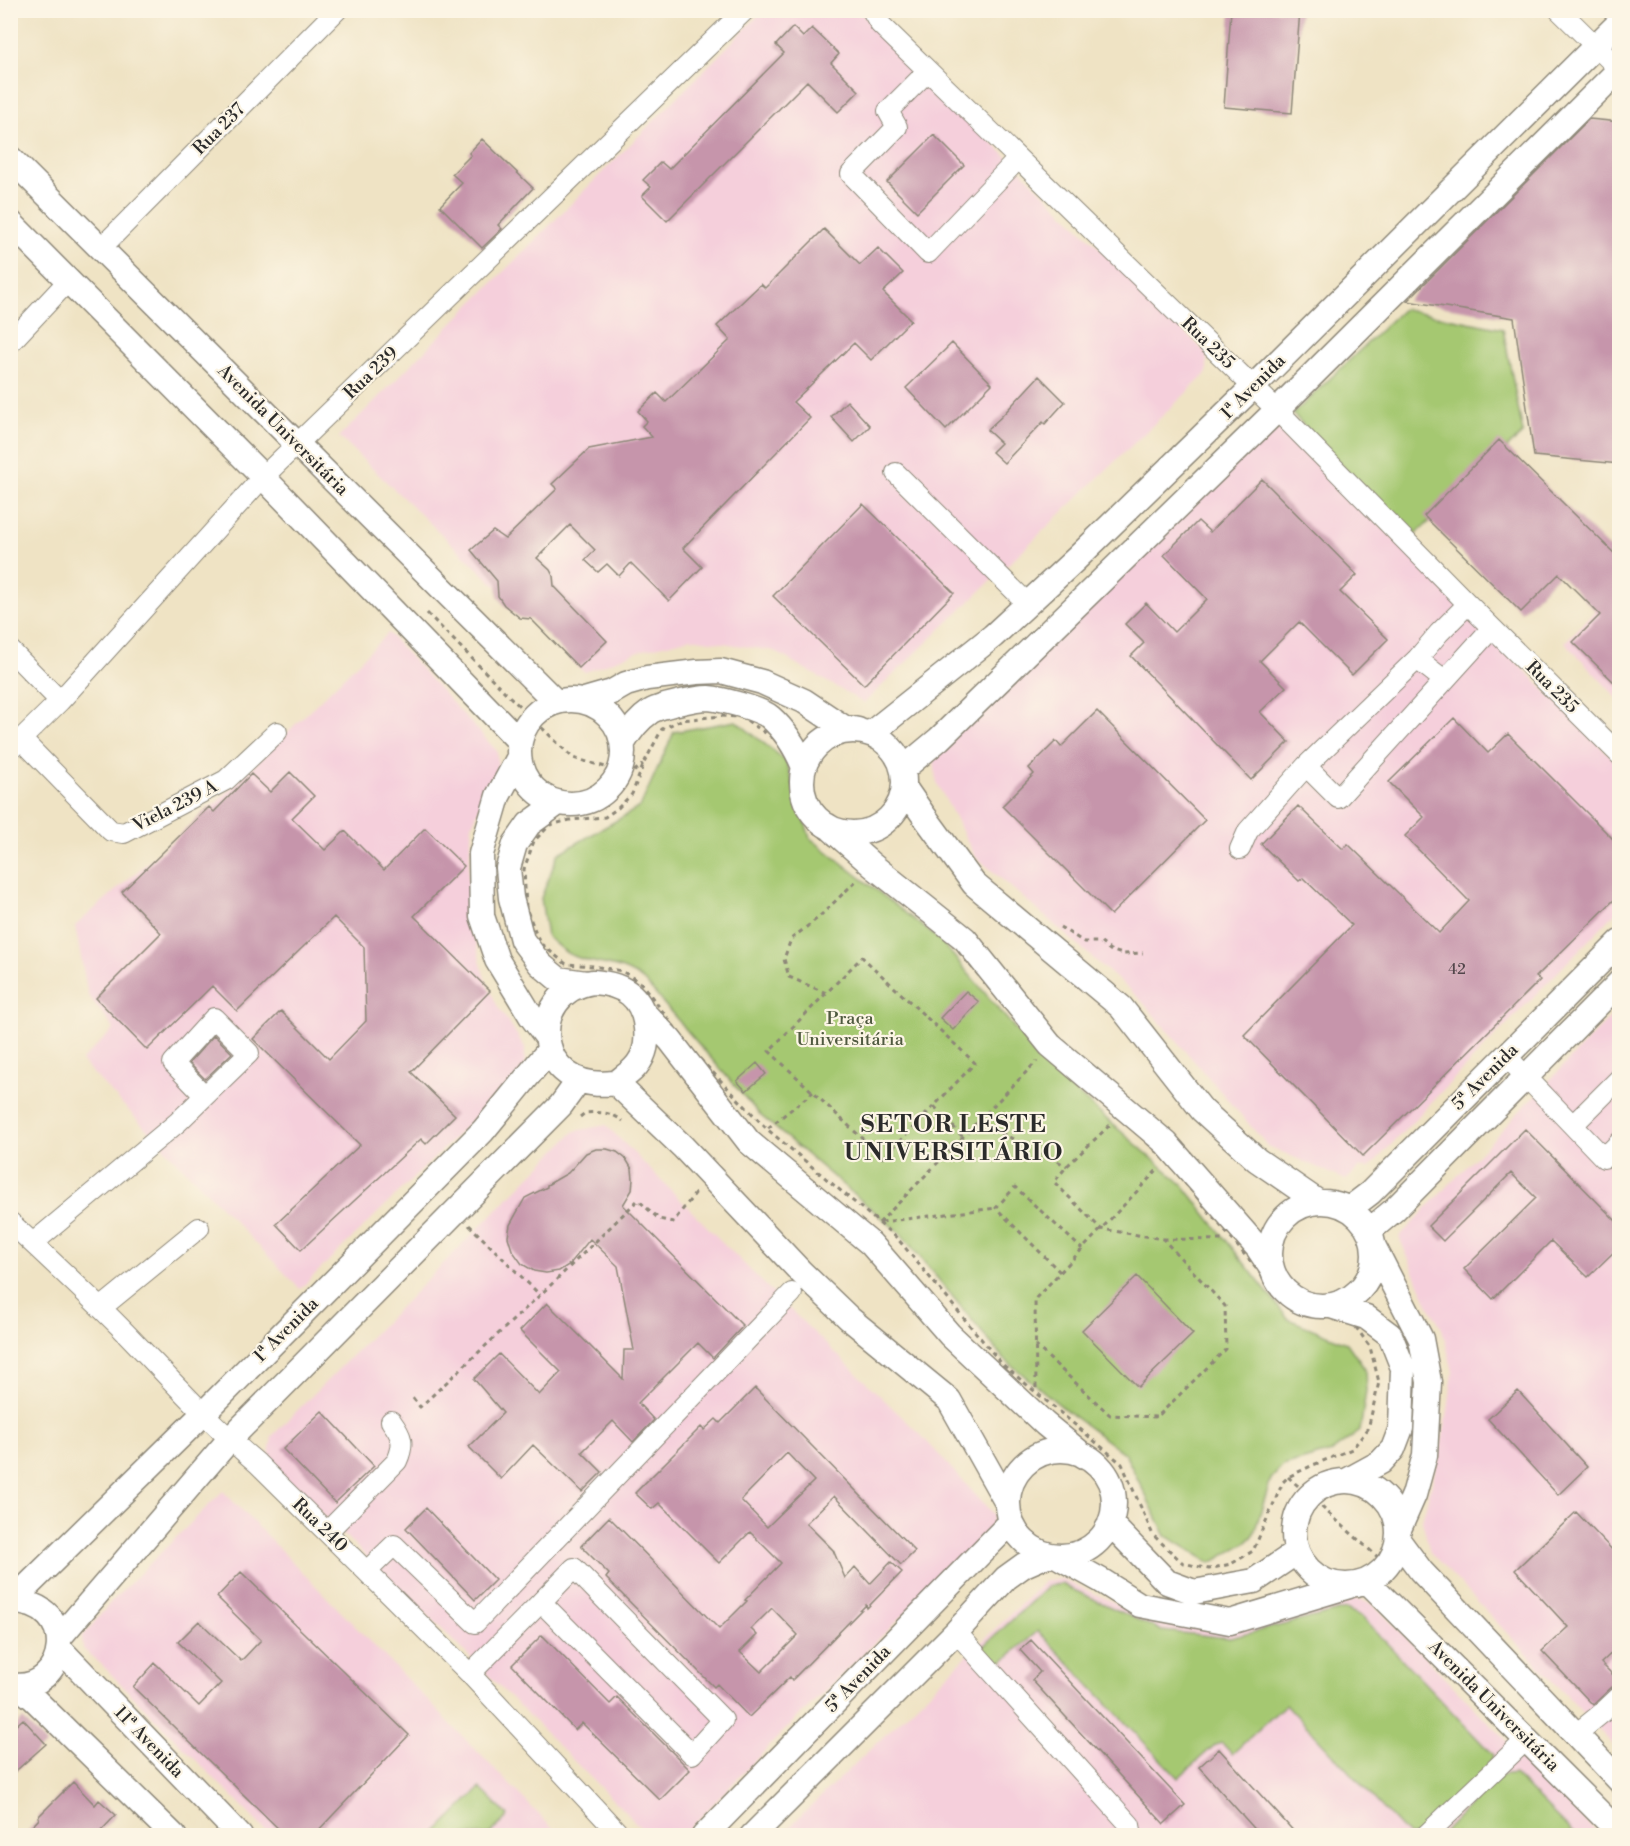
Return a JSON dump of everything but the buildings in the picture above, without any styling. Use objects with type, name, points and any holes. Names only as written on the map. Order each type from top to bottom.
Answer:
[{"type":"main road","name":"1ª Avenida","points":[[869,733],[993,636],[1077,559],[1620,22]]},
{"type":"main road","name":"1ª Avenida","points":[[903,778],[939,739],[1277,410],[1619,69]]},
{"type":"main road","name":"Avenida Universitária","points":[[10,158],[555,701]]},
{"type":"main road","points":[[10,222],[263,477],[520,749],[523,772],[531,786],[558,803],[575,804],[592,800],[606,791],[617,777],[623,761],[623,743],[617,728],[596,706],[581,701]]},
{"type":"main road","points":[[645,1014],[648,1041],[644,1055],[636,1067],[616,1083],[597,1084],[579,1080],[566,1073],[556,1061],[548,1042],[497,960],[482,916],[481,854],[498,796],[520,749],[523,732],[532,718],[542,709],[555,701],[581,701],[648,678],[721,671],[762,682],[804,702],[843,727],[869,733],[885,742],[896,754],[903,778],[922,813],[974,884],[1121,1007],[1202,1110],[1257,1160],[1318,1202]]},
{"type":"main road","points":[[623,743],[632,728],[659,707],[708,698],[752,708],[769,716],[795,746],[804,766]]},
{"type":"main road","points":[[869,733],[853,730],[837,733],[823,740],[812,752],[804,766],[802,784],[806,800],[814,815],[872,865],[965,939],[1050,1045],[1166,1143],[1258,1248],[1278,1283],[1288,1295],[1316,1307],[1346,1302],[1359,1292],[1369,1279],[1374,1263],[1372,1239]]},
{"type":"main road","points":[[828,826],[844,832],[860,833],[877,828],[890,818],[900,804],[903,778]]},
{"type":"main road","points":[[558,803],[529,824],[515,844],[508,868],[511,898],[522,940],[540,964],[558,979],[606,983],[619,987],[629,994],[670,1040],[749,1142],[870,1244],[950,1335],[1045,1424],[1097,1464],[1107,1477],[1113,1491],[1114,1507],[1110,1523],[1102,1538],[1089,1549],[1073,1555],[1052,1556]]},
{"type":"main road","name":"5ª Avenida","points":[[1349,1209],[1370,1193],[1620,942]]},
{"type":"main road","name":"5ª Avenida","points":[[1372,1239],[1394,1210],[1620,982]]},
{"type":"main road","points":[[548,1042],[553,1009],[564,995],[586,983]]},
{"type":"main road","name":"1ª Avenida","points":[[11,1602],[203,1414],[483,1131],[548,1042]]},
{"type":"main road","name":"1ª Avenida","points":[[14,1685],[28,1684],[48,1673],[54,1664],[59,1643],[230,1440],[561,1105],[579,1080]]},
{"type":"main road","points":[[616,1083],[683,1147],[801,1272],[850,1319],[950,1400],[1009,1513],[1018,1535],[1028,1545],[1102,1581],[1140,1605],[1230,1622],[1358,1583],[1377,1575],[1388,1565],[1395,1553],[1425,1455],[1429,1382],[1421,1339],[1361,1219],[1349,1209],[1318,1202],[1303,1205],[1289,1213],[1279,1224],[1272,1239],[1270,1254],[1272,1269]]},
{"type":"main road","points":[[468,1146],[495,1171]]},
{"type":"main road","points":[[1331,1306],[1366,1317],[1390,1335],[1403,1368],[1401,1428],[1393,1449],[1381,1462],[1348,1480]]},
{"type":"main road","points":[[1009,1513],[1009,1490],[1019,1470],[1032,1458],[1049,1451],[1067,1450],[1084,1456]]},
{"type":"main road","points":[[1358,1583],[1328,1582],[1318,1577],[1310,1570],[1298,1552],[1294,1532],[1296,1515],[1307,1495],[1334,1482],[1348,1480],[1363,1483],[1377,1490],[1388,1501],[1395,1514],[1399,1535]]},
{"type":"main road","name":"5ª Avenida","points":[[704,1836],[1009,1513]]},
{"type":"main road","points":[[1110,1523],[1167,1582],[1194,1592],[1254,1581],[1298,1552]]},
{"type":"main road","name":"Avenida Universitária","points":[[1399,1535],[1421,1570],[1620,1781]]},
{"type":"main road","name":"5ª Avenida","points":[[752,1836],[956,1632],[1006,1578],[1024,1565],[1052,1556]]},
{"type":"main road","name":"Avenida Universitária","points":[[1358,1583],[1527,1739],[1620,1833]]},
{"type":"main road","name":"11ª Avenida","points":[[11,1602],[25,1602],[38,1607],[49,1616],[56,1627],[59,1643],[240,1836]]},
{"type":"main road","points":[[14,1685],[33,1698],[174,1836]]},
{"type":"street","name":"Rua 237","points":[[101,249],[337,10]]},
{"type":"street","name":"Rua 239","points":[[14,745],[60,701],[263,477],[745,10]]},
{"type":"street","name":"Rua 235","points":[[873,10],[880,24],[1277,410],[1620,755]]},
{"type":"street","points":[[1559,10],[1619,69]]},
{"type":"street","points":[[928,70],[888,111],[897,127],[851,174],[928,253],[1018,159]]},
{"type":"street","points":[[10,343],[69,280]]},
{"type":"street","points":[[896,473],[1028,604]]},
{"type":"street","points":[[1240,849],[1248,831],[1306,766],[1417,658],[1468,604]]},
{"type":"street","points":[[1306,766],[1338,798],[1492,628]]},
{"type":"street","points":[[10,650],[60,701]]},
{"type":"street","points":[[1417,658],[1444,681]]},
{"type":"street","name":"Viela 239 A","points":[[14,745],[111,831],[124,833],[226,780],[278,732]]},
{"type":"street","points":[[1506,1056],[1604,1158],[1620,1142]]},
{"type":"street","points":[[1572,1125],[1620,1078]]},
{"type":"street","points":[[33,1244],[178,1122],[204,1095]]},
{"type":"street","name":"Rua 240","points":[[10,1222],[101,1308],[203,1414],[257,1463],[470,1674],[621,1836]]},
{"type":"street","points":[[101,1308],[199,1228]]},
{"type":"street","points":[[367,1571],[394,1545],[475,1623],[792,1293]]},
{"type":"street","points":[[327,1532],[397,1461],[401,1453],[402,1437],[391,1421]]},
{"type":"street","points":[[470,1674],[574,1568],[723,1720],[692,1754],[541,1602]]},
{"type":"street","points":[[956,1632],[1130,1825],[1132,1836]]},
{"type":"street","points":[[1575,1735],[1620,1696]]},
{"type":"street","points":[[1425,1836],[1527,1739]]},
{"type":"path","points":[[424,610],[573,758],[631,774],[644,763]]},
{"type":"path","points":[[721,716],[742,717],[783,745],[794,766],[804,807],[815,832],[866,872],[944,933],[1001,1002],[1068,1075],[1104,1102],[1166,1160],[1289,1308],[1353,1323],[1370,1347],[1380,1382],[1368,1430],[1352,1449],[1313,1465],[1288,1477],[1283,1482],[1253,1551],[1231,1563],[1209,1569],[1183,1563],[1153,1536],[1122,1464],[1002,1364],[897,1238],[767,1129],[696,1055],[641,983],[622,971],[566,964],[540,942],[526,908],[524,869],[534,841],[550,825],[570,820],[605,817],[632,794],[644,763],[663,729],[681,720],[721,716]]},
{"type":"path","points":[[826,993],[789,977],[784,959],[791,939],[818,918],[866,872]]},
{"type":"path","points":[[1041,940],[1052,926],[1058,926],[1084,942],[1100,942],[1110,950],[1122,954],[1143,953]]},
{"type":"path","points":[[862,957],[975,1063],[884,1158],[769,1051],[826,993],[862,957]]},
{"type":"path","points":[[879,1222],[1038,1059]]},
{"type":"path","points":[[767,1129],[813,1092]]},
{"type":"path","points":[[934,1107],[962,1136]]},
{"type":"path","points":[[577,1120],[585,1113],[600,1112],[614,1114],[630,1125]]},
{"type":"path","points":[[1119,1116],[1067,1166],[1054,1182],[1101,1229],[1163,1239],[1234,1240]]},
{"type":"path","points":[[977,1121],[1067,1166]]},
{"type":"path","points":[[1036,1392],[1035,1299],[1166,1160]]},
{"type":"path","points":[[413,1398],[420,1407],[638,1200],[659,1219],[673,1222],[697,1192],[690,1183]]},
{"type":"path","points":[[879,1222],[996,1208],[1015,1187],[1082,1249]]},
{"type":"path","points":[[996,1208],[1060,1272]]},
{"type":"path","points":[[455,1211],[540,1295]]},
{"type":"path","points":[[1035,1345],[1110,1415],[1157,1417],[1226,1349],[1224,1306],[1163,1239]]},
{"type":"shaded area","points":[[763,11],[859,11],[1207,354],[1207,373],[864,703],[774,651],[691,638],[639,651],[585,672],[339,437]]},
{"type":"shaded area","points":[[1278,422],[1619,765],[1619,909],[1369,1168],[1359,1168],[1346,1180],[1268,1146],[1140,999],[975,856],[937,783],[933,754]]},
{"type":"shaded area","points":[[1619,587],[1619,700],[1565,642]]},
{"type":"shaded area","points":[[388,633],[497,751],[498,772],[488,788],[472,825],[468,876],[473,932],[485,979],[498,1007],[525,1047],[525,1069],[300,1289],[81,1061],[114,1029],[88,995],[75,926],[218,801]]},
{"type":"shaded area","points":[[1619,1008],[1619,1751],[1430,1552],[1422,1520],[1447,1417],[1453,1372],[1442,1329],[1428,1304],[1399,1237]]},
{"type":"shaded area","points":[[606,1125],[777,1297],[921,1435],[994,1515],[990,1531],[784,1731],[683,1835],[648,1835],[449,1636],[268,1462],[272,1436],[575,1131]]},
{"type":"shaded area","points":[[223,1491],[559,1835],[270,1835],[102,1665],[83,1649],[82,1637],[110,1603]]},
{"type":"shaded area","points":[[1062,1579],[1161,1624],[1229,1630],[1350,1598],[1373,1604],[1600,1836],[780,1836],[1045,1581]]},
{"type":"green space","points":[[1403,309],[1503,329],[1523,433],[1411,539],[1293,414]]},
{"type":"green space","name":"Praça Universitária","points":[[736,721],[786,761],[810,838],[941,941],[1050,1070],[1183,1185],[1288,1319],[1347,1343],[1365,1369],[1366,1391],[1360,1431],[1331,1452],[1283,1466],[1271,1479],[1253,1536],[1247,1542],[1211,1563],[1166,1536],[1125,1454],[1072,1415],[1004,1359],[901,1234],[760,1115],[645,982],[636,975],[617,967],[569,954],[547,937],[541,898],[558,854],[640,807],[674,732]]},
{"type":"green space","points":[[1061,1584],[1162,1631],[1230,1638],[1346,1609],[1361,1616],[1493,1755],[1490,1766],[1420,1835],[1408,1835],[1286,1704],[1232,1754],[1222,1743],[1215,1745],[1178,1778],[1038,1631],[995,1668],[980,1650],[1048,1586]]},
{"type":"green space","points":[[1514,1774],[1575,1835],[1439,1836],[1500,1776]]},
{"type":"green space","points":[[480,1788],[508,1816],[489,1835],[433,1835]]},
{"type":"district","name":"SETOR LESTE UNIVERSITÁRIO","points":[[954,1139]]}]
